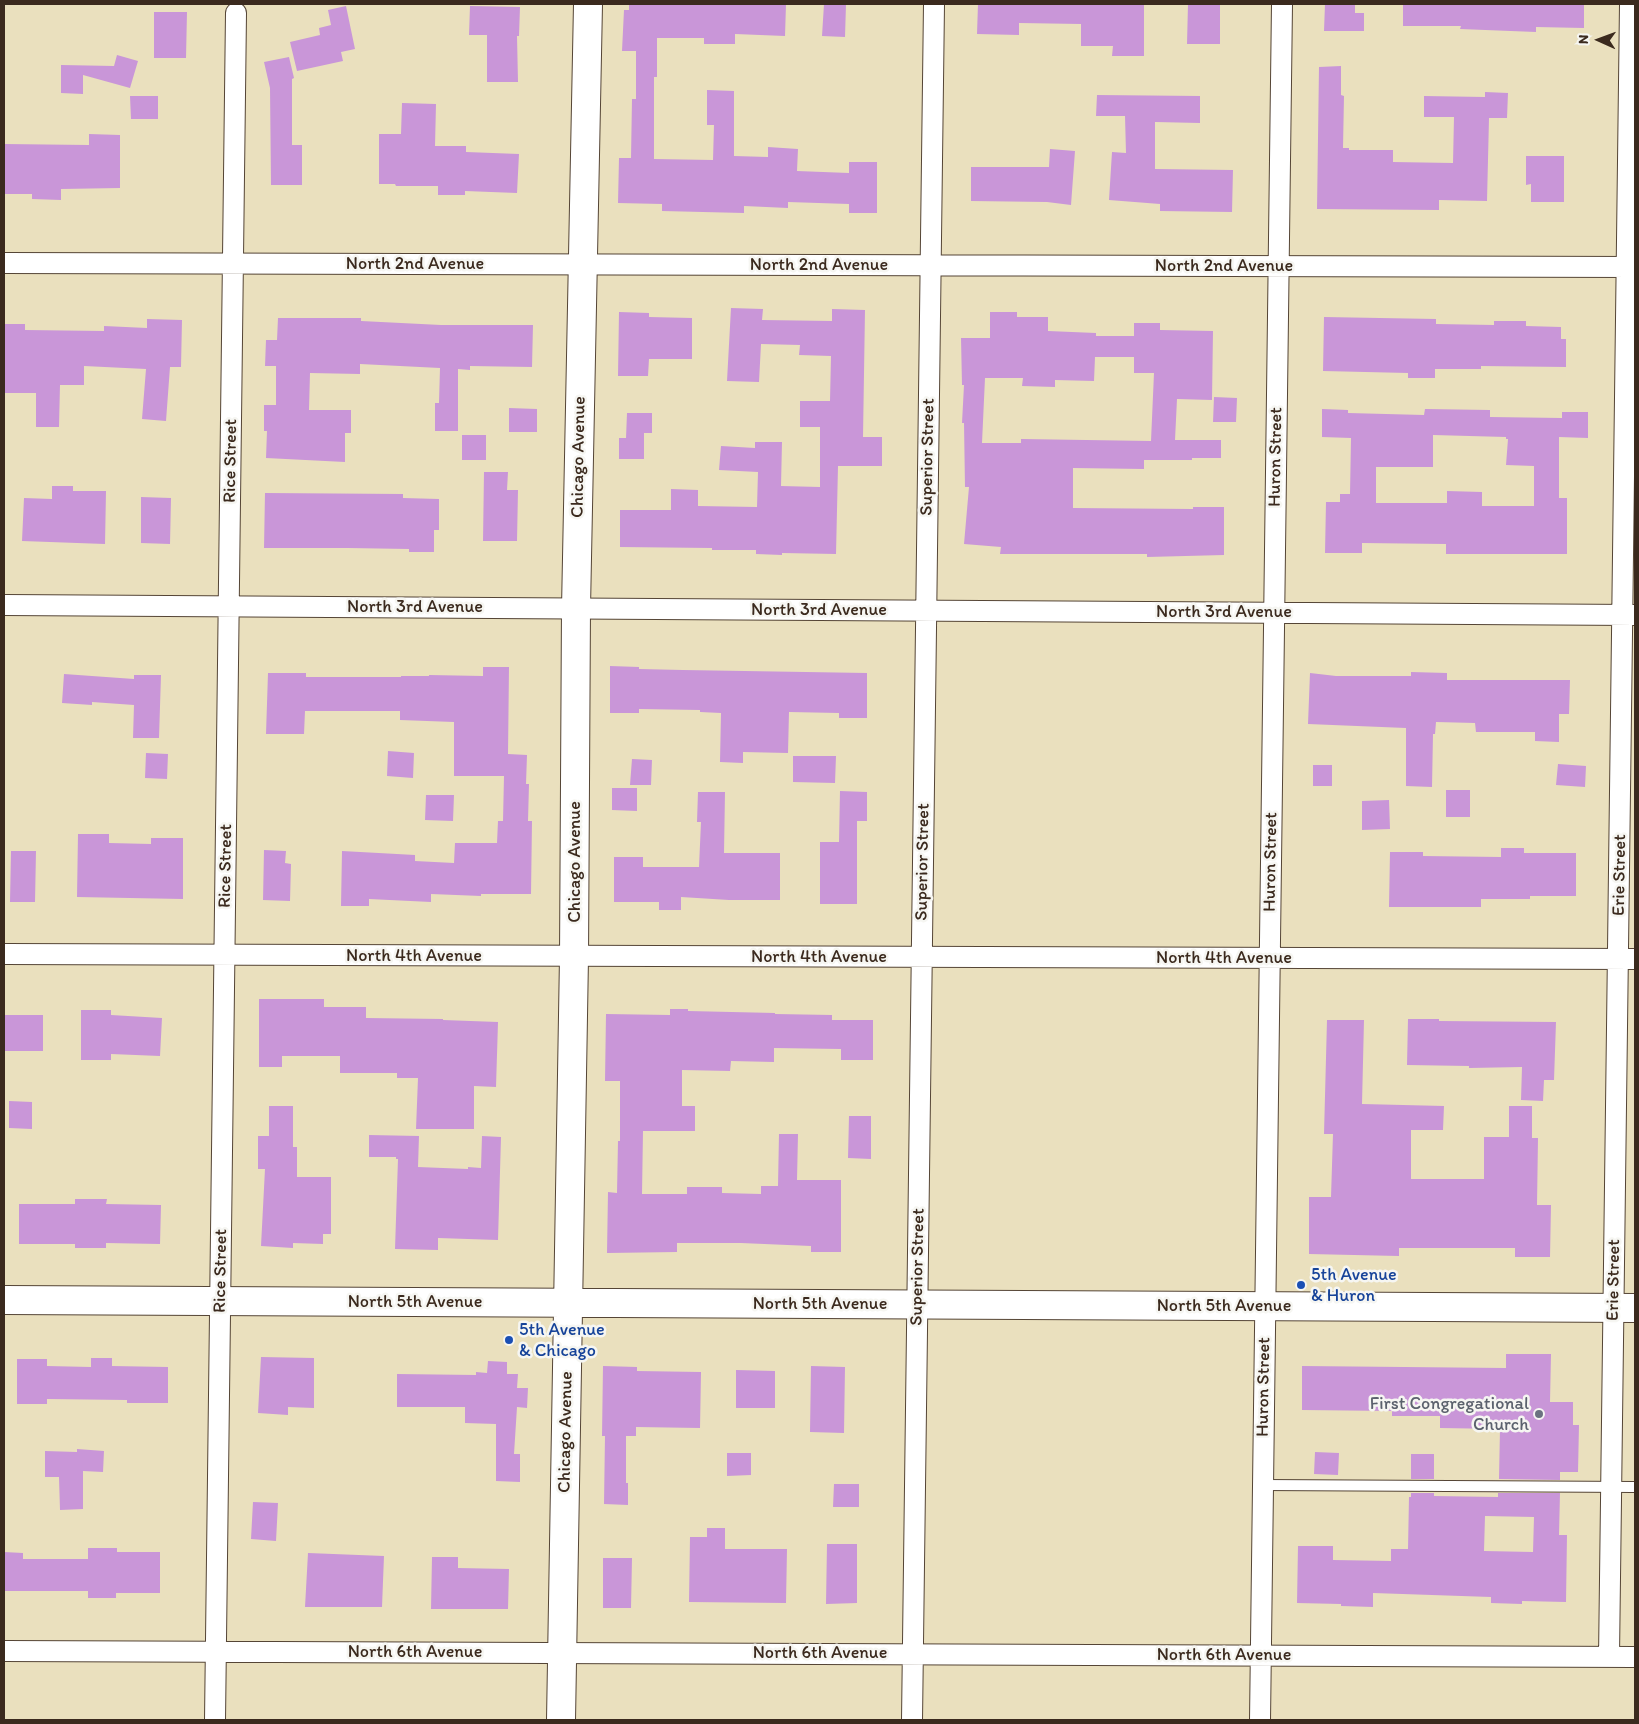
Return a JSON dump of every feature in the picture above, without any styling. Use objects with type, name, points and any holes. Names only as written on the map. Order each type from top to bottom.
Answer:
[{"type":"main road","name":"Chicago Avenue","points":[[561,1720],[574,957],[576,608],[588,4]]},
{"type":"main road","name":"North 5th Avenue","points":[[4,1300],[1625,1308]]},
{"type":"street","name":"Superior Street","points":[[912,1720],[934,4]]},
{"type":"street","name":"Huron Street","points":[[1260,1720],[1282,4]]},
{"type":"street","name":"Erie Street","points":[[1609,1657],[1612,1487],[1625,1308],[1631,267],[1630,4]]},
{"type":"street","name":"Rice Street","points":[[215,1720],[236,13]]},
{"type":"street","name":"North 2nd Avenue","points":[[4,264],[1631,267]]},
{"type":"street","name":"North 3rd Avenue","points":[[4,605],[1629,615]]},
{"type":"street","name":"North 4th Avenue","points":[[4,954],[1627,959]]},
{"type":"street","name":"North 6th Avenue","points":[[4,1651],[1635,1657]]},
{"type":"lane","points":[[1263,1485],[1635,1487]]},
{"type":"building","points":[[629,4],[786,4],[785,36],[735,34],[735,44],[704,44],[704,38],[657,38],[657,77],[654,77],[654,159],[713,160],[714,125],[707,125],[707,90],[734,91],[734,156],[768,157],[768,147],[798,149],[797,171],[849,173],[849,162],[877,162],[877,213],[849,213],[849,204],[788,202],[788,208],[744,206],[744,213],[662,211],[662,204],[618,203],[619,158],[631,158],[632,99],[636,99],[636,51],[622,51],[624,10],[629,10]]},
{"type":"building","points":[[824,4],[846,4],[845,37],[822,36]]},
{"type":"building","points":[[978,4],[1144,4],[1144,56],[1112,56],[1113,46],[1081,46],[1081,24],[1019,23],[1019,35],[977,34]]},
{"type":"building","points":[[1188,4],[1220,4],[1220,44],[1187,44]]},
{"type":"building","points":[[1325,4],[1355,4],[1355,13],[1364,13],[1364,31],[1324,31]]},
{"type":"building","points":[[1403,4],[1584,4],[1584,28],[1536,27],[1536,32],[1460,29],[1461,26],[1403,26]]},
{"type":"building","points":[[346,6],[355,49],[341,52],[343,61],[297,71],[290,42],[320,35],[319,28],[331,25],[328,10]]},
{"type":"building","points":[[470,6],[520,7],[519,36],[517,36],[518,82],[487,82],[487,35],[469,35]]},
{"type":"building","points":[[154,12],[187,12],[186,58],[154,58]]},
{"type":"building","points":[[117,55],[138,61],[130,88],[83,75],[83,94],[61,93],[61,65],[114,66]]},
{"type":"building","points":[[289,57],[294,78],[292,79],[292,145],[302,145],[302,185],[271,185],[270,88],[264,62]]},
{"type":"building","points":[[1341,66],[1341,95],[1344,96],[1343,148],[1349,148],[1349,150],[1393,150],[1393,162],[1453,163],[1454,117],[1424,117],[1424,96],[1485,97],[1485,92],[1508,93],[1507,118],[1489,118],[1487,201],[1439,200],[1439,210],[1317,209],[1319,67]]},
{"type":"building","points":[[1097,95],[1200,96],[1200,123],[1155,122],[1155,169],[1233,170],[1232,212],[1160,211],[1160,204],[1109,200],[1112,152],[1126,153],[1125,116],[1096,116]]},
{"type":"building","points":[[130,96],[158,96],[158,119],[131,119]]},
{"type":"building","points":[[402,103],[436,104],[435,146],[466,146],[466,152],[519,154],[517,193],[465,191],[465,195],[438,195],[438,186],[379,184],[379,134],[401,134]]},
{"type":"building","points":[[89,134],[120,135],[120,188],[61,189],[61,200],[32,199],[32,194],[4,194],[4,144],[89,145]]},
{"type":"building","points":[[1050,149],[1075,151],[1071,205],[1047,202],[971,201],[971,167],[1049,167]]},
{"type":"building","points":[[1526,156],[1564,156],[1564,202],[1531,202],[1531,184],[1526,185]]},
{"type":"building","points":[[731,308],[763,309],[762,320],[832,321],[832,309],[865,310],[863,437],[882,437],[882,466],[838,466],[836,554],[782,553],[782,555],[756,554],[756,550],[620,547],[620,510],[671,510],[671,489],[698,490],[698,506],[757,507],[758,472],[719,470],[721,446],[755,448],[755,442],[782,442],[781,486],[820,487],[820,427],[800,427],[800,401],[830,401],[831,356],[799,355],[800,345],[761,344],[759,382],[727,381]]},
{"type":"building","points":[[619,312],[649,313],[649,317],[692,318],[692,359],[649,359],[648,376],[618,376]]},
{"type":"building","points":[[990,312],[1017,312],[1017,317],[1048,317],[1048,331],[1096,333],[1096,336],[1134,336],[1134,323],[1160,323],[1160,330],[1213,331],[1212,400],[1177,399],[1175,440],[1221,440],[1221,458],[1144,460],[1144,469],[1073,468],[1073,508],[1193,509],[1193,507],[1224,507],[1224,555],[1147,557],[1147,554],[1000,554],[1001,547],[964,544],[969,487],[965,487],[964,423],[962,423],[964,385],[962,385],[961,338],[990,338]],"holes":[[[1095,357],[1134,357],[1134,373],[1154,373],[1151,441],[1021,439],[1021,443],[982,443],[985,378],[1023,378],[1022,386],[1055,387],[1055,380],[1094,381]]]},
{"type":"building","points":[[1324,317],[1436,319],[1436,324],[1494,325],[1494,321],[1526,321],[1526,326],[1561,327],[1561,339],[1566,339],[1566,367],[1481,366],[1481,369],[1435,369],[1435,378],[1408,378],[1408,373],[1323,371]]},
{"type":"building","points":[[278,318],[361,318],[361,321],[441,325],[533,325],[532,367],[470,366],[470,370],[458,369],[458,431],[435,431],[435,403],[439,403],[440,368],[360,364],[360,374],[310,373],[309,410],[351,410],[351,433],[345,433],[345,462],[266,458],[267,431],[264,431],[264,405],[276,405],[276,366],[265,366],[266,340],[277,340]]},
{"type":"building","points":[[147,319],[182,320],[181,367],[170,367],[166,421],[142,419],[146,369],[84,366],[84,385],[60,385],[59,427],[36,427],[36,393],[4,393],[4,324],[25,324],[25,330],[104,331],[104,326],[147,328]]},
{"type":"building","points":[[1214,397],[1237,398],[1236,422],[1213,422]]},
{"type":"building","points":[[509,408],[537,409],[537,432],[509,432]]},
{"type":"building","points":[[1322,409],[1348,410],[1348,413],[1424,415],[1425,409],[1490,410],[1490,417],[1562,418],[1562,412],[1588,412],[1588,438],[1559,437],[1559,498],[1567,498],[1567,554],[1446,554],[1446,544],[1362,543],[1362,553],[1325,553],[1326,502],[1340,502],[1340,494],[1350,494],[1351,438],[1322,437]],"holes":[[[1433,435],[1506,437],[1508,439],[1506,465],[1534,466],[1534,506],[1482,506],[1482,492],[1447,491],[1447,503],[1376,503],[1376,467],[1433,467]]]},
{"type":"building","points":[[627,413],[652,413],[652,433],[644,433],[644,459],[619,459],[619,438],[626,438]]},
{"type":"building","points":[[462,435],[486,435],[486,460],[462,460]]},
{"type":"building","points":[[484,472],[508,472],[507,490],[518,490],[517,541],[483,541]]},
{"type":"building","points":[[52,486],[73,486],[73,491],[106,491],[105,544],[22,541],[24,498],[52,499]]},
{"type":"building","points":[[265,493],[403,494],[403,498],[439,499],[439,530],[434,530],[434,552],[409,552],[409,549],[264,548]]},
{"type":"building","points":[[141,497],[171,498],[170,544],[141,543]]},
{"type":"building","points":[[610,666],[639,667],[639,669],[867,673],[867,718],[839,718],[839,713],[789,712],[788,753],[743,752],[743,763],[720,762],[721,713],[700,712],[700,710],[639,709],[639,713],[610,713]]},
{"type":"building","points":[[483,667],[509,667],[508,754],[527,755],[526,784],[529,784],[528,821],[532,821],[531,894],[481,894],[481,896],[431,894],[431,902],[369,899],[369,906],[341,906],[342,851],[415,855],[415,861],[454,863],[455,843],[497,843],[498,821],[503,821],[504,776],[454,776],[454,722],[400,720],[400,711],[305,711],[304,734],[266,734],[268,673],[306,673],[306,677],[483,676]]},
{"type":"building","points":[[1411,672],[1447,673],[1447,680],[1570,680],[1569,714],[1559,714],[1559,742],[1535,741],[1535,732],[1476,732],[1475,723],[1436,722],[1435,734],[1433,734],[1432,787],[1406,786],[1406,728],[1308,724],[1310,673],[1336,676],[1411,676]]},
{"type":"building","points":[[64,674],[134,679],[134,675],[161,675],[159,738],[133,738],[134,705],[92,702],[92,705],[62,703]]},
{"type":"building","points":[[388,751],[414,753],[413,778],[387,776]]},
{"type":"building","points":[[146,753],[168,754],[167,779],[145,778]]},
{"type":"building","points":[[793,756],[836,756],[835,783],[793,782]]},
{"type":"building","points":[[632,759],[652,760],[651,785],[630,785]]},
{"type":"building","points":[[1558,764],[1586,766],[1585,787],[1556,785]]},
{"type":"building","points":[[1313,765],[1332,765],[1332,786],[1313,786]]},
{"type":"building","points":[[612,788],[637,788],[637,811],[612,810]]},
{"type":"building","points":[[1446,790],[1470,790],[1470,817],[1446,817]]},
{"type":"building","points":[[840,791],[867,792],[867,821],[857,821],[857,904],[820,904],[820,842],[839,842]]},
{"type":"building","points":[[698,792],[725,792],[724,853],[780,853],[780,900],[729,900],[681,897],[681,910],[659,910],[659,902],[614,902],[614,857],[643,857],[643,867],[699,867],[701,822],[697,822]]},
{"type":"building","points":[[426,795],[454,795],[453,821],[425,820]]},
{"type":"building","points":[[1389,800],[1390,829],[1362,830],[1362,801]]},
{"type":"building","points":[[78,834],[109,834],[109,843],[151,844],[151,838],[183,838],[183,899],[77,897]]},
{"type":"building","points":[[1501,848],[1524,848],[1524,853],[1576,853],[1576,896],[1530,896],[1530,899],[1481,899],[1481,907],[1389,907],[1390,852],[1423,852],[1423,856],[1501,857]]},
{"type":"building","points":[[264,850],[286,851],[285,863],[291,864],[290,901],[263,900]]},
{"type":"building","points":[[11,851],[36,851],[35,902],[10,902]]},
{"type":"building","points":[[259,999],[324,999],[324,1007],[366,1007],[366,1018],[498,1022],[496,1087],[474,1086],[474,1129],[416,1129],[418,1078],[397,1078],[397,1073],[340,1073],[340,1056],[282,1056],[282,1067],[259,1067]]},
{"type":"building","points":[[670,1009],[832,1015],[832,1020],[873,1020],[873,1060],[841,1060],[841,1049],[774,1048],[774,1062],[731,1061],[730,1071],[682,1070],[682,1106],[695,1106],[695,1131],[643,1131],[642,1194],[687,1194],[687,1187],[722,1187],[722,1193],[761,1194],[761,1186],[778,1186],[779,1134],[798,1134],[797,1180],[841,1180],[841,1252],[811,1252],[811,1246],[677,1243],[677,1252],[607,1253],[608,1192],[617,1193],[618,1141],[620,1141],[620,1081],[605,1081],[606,1014],[670,1015]]},
{"type":"building","points":[[81,1010],[111,1010],[111,1015],[162,1018],[160,1056],[111,1054],[111,1060],[81,1060]]},
{"type":"building","points":[[4,1015],[43,1015],[43,1051],[4,1051]]},
{"type":"building","points":[[1408,1019],[1556,1022],[1554,1080],[1544,1080],[1543,1101],[1521,1100],[1522,1067],[1469,1068],[1469,1066],[1407,1065]]},
{"type":"building","points":[[1327,1020],[1364,1020],[1362,1104],[1444,1106],[1443,1130],[1411,1130],[1411,1179],[1484,1179],[1484,1137],[1509,1137],[1509,1106],[1532,1106],[1532,1138],[1538,1138],[1537,1205],[1551,1205],[1550,1257],[1515,1257],[1515,1248],[1399,1248],[1399,1256],[1309,1254],[1309,1197],[1331,1197],[1333,1134],[1324,1134]]},
{"type":"building","points":[[9,1101],[32,1102],[32,1129],[9,1128]]},
{"type":"building","points":[[269,1106],[293,1106],[293,1147],[297,1147],[297,1177],[331,1177],[331,1234],[323,1234],[323,1244],[293,1243],[293,1248],[261,1246],[265,1169],[258,1169],[258,1136],[269,1136]]},
{"type":"building","points":[[849,1116],[871,1116],[871,1159],[848,1158]]},
{"type":"building","points":[[369,1135],[419,1136],[418,1167],[468,1169],[468,1167],[481,1168],[482,1136],[501,1137],[498,1240],[438,1238],[438,1250],[395,1249],[398,1159],[396,1157],[369,1157]]},
{"type":"building","points":[[75,1199],[107,1199],[106,1204],[161,1205],[160,1244],[106,1243],[106,1248],[75,1248],[75,1244],[19,1244],[19,1204],[75,1204]]},
{"type":"building","points":[[1506,1354],[1551,1354],[1550,1402],[1573,1402],[1573,1425],[1579,1425],[1578,1472],[1560,1472],[1560,1480],[1499,1479],[1500,1429],[1440,1428],[1440,1416],[1392,1416],[1392,1411],[1302,1410],[1302,1366],[1506,1368]]},
{"type":"building","points":[[261,1357],[314,1358],[314,1408],[288,1407],[288,1415],[258,1413]]},
{"type":"building","points":[[91,1358],[112,1358],[112,1366],[168,1367],[168,1403],[127,1403],[127,1400],[47,1399],[47,1404],[17,1404],[17,1359],[47,1359],[47,1366],[91,1367]]},
{"type":"building","points":[[488,1361],[507,1362],[507,1374],[518,1374],[517,1388],[528,1388],[527,1408],[517,1407],[514,1454],[520,1454],[520,1482],[496,1481],[496,1424],[465,1423],[465,1407],[397,1407],[397,1374],[476,1375],[476,1372],[487,1373]]},
{"type":"building","points":[[603,1366],[637,1367],[637,1371],[701,1372],[700,1428],[636,1427],[636,1436],[626,1436],[628,1505],[604,1504],[605,1436],[602,1436]]},
{"type":"building","points":[[811,1366],[845,1367],[844,1433],[810,1432]]},
{"type":"building","points":[[736,1370],[775,1371],[775,1408],[736,1408]]},
{"type":"building","points":[[77,1449],[104,1451],[103,1472],[83,1471],[83,1509],[60,1510],[59,1477],[45,1477],[45,1451],[77,1452]]},
{"type":"building","points":[[1315,1452],[1339,1453],[1338,1475],[1314,1474]]},
{"type":"building","points":[[727,1453],[751,1453],[751,1475],[727,1476]]},
{"type":"building","points":[[1411,1454],[1434,1454],[1434,1479],[1411,1479]]},
{"type":"building","points":[[834,1484],[859,1484],[859,1507],[833,1507]]},
{"type":"building","points":[[1411,1493],[1434,1493],[1434,1496],[1498,1497],[1498,1493],[1560,1493],[1559,1535],[1567,1535],[1566,1602],[1522,1601],[1522,1604],[1491,1603],[1491,1597],[1373,1593],[1373,1607],[1297,1603],[1298,1546],[1333,1546],[1333,1560],[1391,1561],[1391,1549],[1408,1549],[1409,1497],[1411,1497]],"holes":[[[1485,1516],[1534,1517],[1533,1552],[1484,1551]]]},
{"type":"building","points":[[253,1502],[278,1503],[276,1541],[251,1539]]},
{"type":"building","points":[[707,1528],[725,1528],[725,1549],[787,1549],[786,1603],[689,1602],[690,1537],[707,1537]]},
{"type":"building","points":[[827,1544],[857,1544],[857,1603],[826,1604]]},
{"type":"building","points":[[88,1548],[117,1548],[117,1552],[160,1552],[160,1593],[116,1593],[116,1598],[88,1598],[88,1591],[4,1591],[4,1552],[23,1553],[23,1559],[88,1559]]},
{"type":"building","points":[[308,1553],[384,1556],[382,1607],[305,1607]]},
{"type":"building","points":[[432,1557],[458,1557],[458,1568],[509,1569],[508,1609],[431,1609]]},
{"type":"building","points":[[603,1558],[632,1558],[631,1608],[603,1608]]},
{"type":"place","name":"5th Avenue & Huron","points":[[1301,1285]]},
{"type":"place","name":"5th Avenue & Chicago","points":[[509,1340]]},
{"type":"place","name":"First Congregational Church","points":[[1539,1414]]}]
